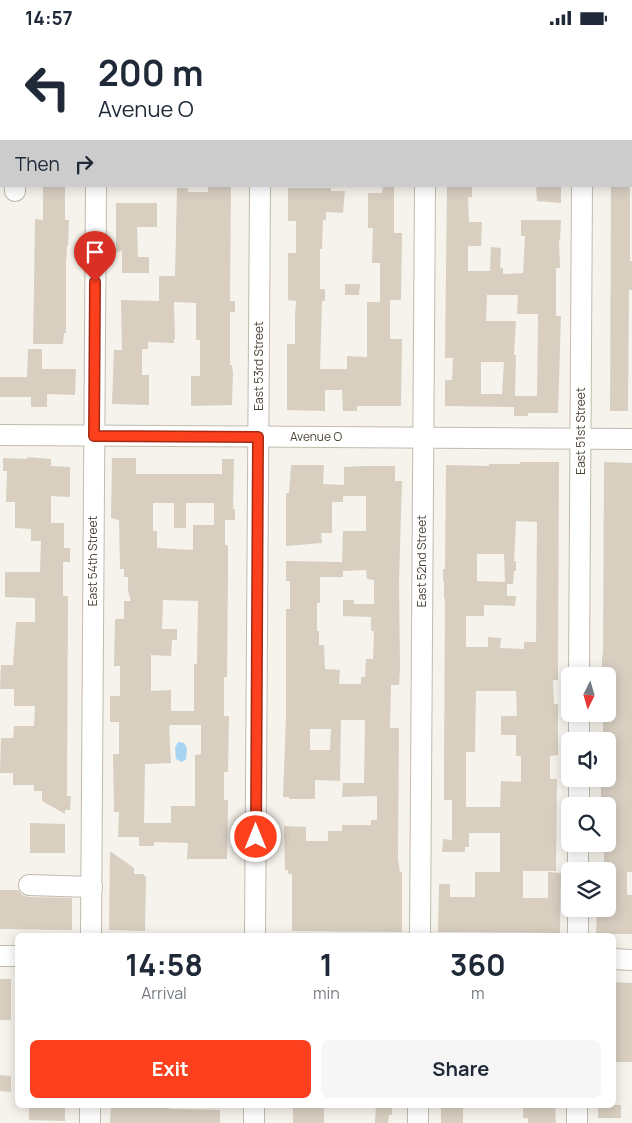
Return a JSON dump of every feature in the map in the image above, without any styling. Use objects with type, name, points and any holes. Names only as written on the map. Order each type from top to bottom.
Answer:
[{"type":"street","name":"East 54th Street","points":[[91,933],[96,187]]},
{"type":"street","name":"East 53rd Street","points":[[256,933],[260,187]]},
{"type":"street","name":"East 52nd Street","points":[[420,933],[424,187]]},
{"type":"street","name":"East 51st Street","points":[[579,667],[582,187]]},
{"type":"street","name":"Avenue O","points":[[0,435],[632,439]]},
{"type":"street","points":[[29,885],[92,887]]},
{"type":"street","points":[[578,917],[578,933]]},
{"type":"street","points":[[0,956],[15,956]]},
{"type":"street","points":[[616,959],[632,959]]},
{"type":"street","points":[[90,1108],[90,1123]]},
{"type":"street","points":[[254,1108],[254,1123]]},
{"type":"street","points":[[418,1108],[418,1123]]},
{"type":"street","points":[[577,1108],[577,1123]]},
{"type":"water","points":[[178,742],[184,743],[187,748],[186,759],[182,762],[176,759],[175,748]]},
{"type":"building","points":[[43,187],[65,187],[65,220],[69,220],[66,263],[66,333],[64,333],[63,344],[33,344],[35,219],[43,220]]},
{"type":"building","points":[[208,187],[231,187],[230,301],[235,301],[235,312],[230,312],[230,365],[232,365],[233,373],[232,405],[191,406],[191,376],[200,376],[200,340],[196,340],[196,303],[174,302],[174,343],[148,342],[148,349],[142,349],[142,375],[149,375],[149,405],[112,404],[114,350],[122,350],[121,300],[159,301],[159,276],[175,276],[177,188],[188,188],[188,192],[208,192]]},
{"type":"building","points":[[383,187],[394,187],[394,233],[402,233],[401,300],[390,300],[390,339],[402,339],[401,406],[357,406],[357,411],[343,411],[342,390],[325,390],[325,411],[287,410],[287,344],[295,344],[296,301],[288,300],[288,253],[296,253],[296,221],[288,221],[288,188],[331,188],[331,191],[345,191],[343,213],[326,212],[326,220],[323,220],[322,249],[320,249],[320,289],[325,289],[325,301],[322,301],[320,369],[347,369],[347,356],[367,357],[367,302],[380,302],[380,263],[372,263],[373,228],[368,228],[368,193],[382,193]]},
{"type":"building","points":[[447,187],[472,187],[472,197],[468,197],[469,222],[482,222],[481,246],[468,246],[468,271],[490,271],[491,247],[501,248],[500,268],[503,268],[503,274],[523,273],[525,236],[521,236],[521,220],[561,220],[559,240],[560,268],[556,268],[556,316],[561,316],[558,413],[528,413],[528,416],[514,416],[514,407],[445,406],[445,380],[452,380],[453,358],[445,358]],"holes":[[[487,295],[518,295],[517,314],[538,314],[537,396],[515,396],[516,355],[514,355],[516,321],[486,321]],[[481,362],[504,362],[502,394],[481,394]]]},
{"type":"building","points":[[536,187],[561,187],[561,203],[537,201]]},
{"type":"building","points":[[611,187],[630,187],[632,290],[629,290],[628,411],[610,411]]},
{"type":"building","points":[[116,203],[157,203],[157,227],[137,227],[138,257],[149,257],[149,273],[122,273],[122,251],[116,252]]},
{"type":"building","points":[[345,284],[360,284],[359,295],[345,295]]},
{"type":"building","points":[[28,349],[42,349],[42,369],[76,369],[75,395],[47,394],[47,407],[31,407],[31,397],[0,397],[0,377],[27,377]]},
{"type":"building","points":[[27,457],[51,459],[51,466],[70,467],[70,497],[51,496],[51,523],[64,523],[64,548],[70,548],[70,562],[63,562],[63,596],[68,596],[67,796],[71,796],[70,810],[65,810],[65,814],[42,801],[42,791],[34,791],[34,785],[13,785],[13,773],[0,773],[1,738],[13,738],[14,726],[34,726],[35,706],[14,706],[14,689],[0,689],[1,665],[13,665],[16,622],[35,622],[35,598],[5,597],[5,572],[40,572],[41,541],[31,541],[31,529],[15,528],[15,502],[6,502],[7,471],[3,471],[3,458],[27,459]]},
{"type":"building","points":[[112,458],[136,458],[136,474],[222,474],[222,459],[234,459],[233,509],[235,509],[235,520],[225,520],[225,545],[228,545],[227,677],[224,677],[224,716],[229,716],[228,772],[224,772],[224,800],[228,800],[227,859],[187,859],[188,843],[154,842],[154,846],[139,846],[139,837],[118,837],[119,812],[114,812],[113,754],[119,754],[119,722],[110,722],[110,696],[120,696],[120,666],[114,666],[115,619],[124,619],[124,601],[131,601],[128,591],[128,577],[124,577],[124,569],[120,569],[119,520],[111,518]],"holes":[[[153,503],[174,503],[174,528],[186,528],[186,503],[214,503],[214,525],[193,525],[193,550],[157,548],[157,531],[153,531]],[[163,600],[198,601],[197,664],[194,664],[194,711],[171,711],[171,690],[151,691],[151,655],[171,656],[172,640],[177,640],[177,629],[162,629]],[[201,725],[201,754],[195,755],[195,806],[171,806],[171,823],[144,823],[145,764],[171,763],[169,726]]]},
{"type":"building","points":[[559,462],[558,680],[553,680],[554,704],[558,704],[558,755],[550,756],[550,779],[557,779],[556,871],[523,871],[523,898],[548,898],[548,872],[561,873],[560,933],[438,932],[439,884],[450,884],[450,897],[475,897],[475,872],[500,872],[500,833],[469,833],[469,847],[465,847],[465,852],[442,852],[443,839],[452,840],[452,800],[444,800],[445,599],[443,569],[445,569],[446,465],[489,466],[489,464]],"holes":[[[516,521],[537,522],[536,642],[524,642],[524,649],[500,648],[501,638],[488,637],[488,647],[466,647],[466,616],[484,616],[484,605],[515,606],[516,596],[507,596],[507,584],[513,584],[514,571],[516,571],[516,561],[514,561]],[[477,554],[504,554],[505,582],[477,581]],[[476,691],[516,691],[517,716],[501,716],[501,735],[516,735],[516,756],[521,756],[521,782],[501,781],[500,807],[466,807],[466,752],[475,752]]]},
{"type":"building","points":[[604,462],[632,463],[632,872],[627,872],[627,895],[632,895],[632,934],[596,933],[597,917],[616,917],[616,862],[604,862],[604,852],[616,852],[616,797],[601,797],[601,787],[616,787],[616,732],[603,732],[603,723],[616,723],[616,667],[602,667]]},
{"type":"building","points":[[291,465],[324,465],[323,484],[344,485],[344,467],[363,466],[395,466],[395,481],[402,481],[399,580],[400,667],[399,685],[391,685],[390,728],[399,728],[398,859],[400,872],[402,872],[402,932],[292,931],[292,874],[288,874],[288,870],[285,870],[284,826],[306,827],[306,841],[328,841],[328,831],[342,831],[342,825],[371,825],[371,820],[377,820],[377,796],[342,797],[343,783],[364,783],[365,720],[341,720],[340,781],[315,780],[315,799],[289,799],[289,797],[283,797],[286,718],[286,609],[290,609],[290,581],[286,581],[286,561],[342,562],[343,531],[366,531],[366,496],[343,496],[343,502],[332,502],[332,533],[321,533],[322,543],[286,546],[286,493],[289,493]],"holes":[[[366,570],[367,579],[374,580],[374,604],[354,604],[354,600],[343,600],[343,616],[371,617],[371,631],[374,631],[373,659],[366,659],[365,677],[361,677],[361,684],[339,684],[340,670],[325,669],[324,645],[319,645],[317,603],[320,603],[320,577],[343,577],[343,571]],[[310,729],[331,729],[330,750],[310,750]]]},
{"type":"building","points":[[30,823],[65,824],[65,853],[30,853]]},
{"type":"building","points":[[110,851],[134,868],[134,874],[143,874],[146,877],[145,931],[109,930]]},
{"type":"building","points":[[0,890],[18,890],[22,895],[29,897],[72,898],[72,930],[0,929]]},
{"type":"building","points":[[0,979],[11,979],[11,1020],[0,1020]]},
{"type":"building","points":[[616,982],[632,983],[632,1062],[616,1062]]},
{"type":"building","points":[[0,1075],[11,1076],[11,1092],[0,1091]]},
{"type":"building","points":[[616,1105],[621,1105],[621,1118],[598,1118],[598,1108],[616,1108]]},
{"type":"building","points":[[29,1108],[65,1108],[65,1121],[29,1120]]},
{"type":"building","points":[[111,1108],[220,1110],[220,1123],[110,1123]]},
{"type":"building","points":[[293,1108],[324,1108],[324,1123],[293,1123]]},
{"type":"building","points":[[376,1108],[392,1108],[392,1115],[389,1115],[388,1123],[375,1123]]},
{"type":"building","points":[[441,1108],[463,1108],[463,1123],[441,1123]]},
{"type":"building","points":[[523,1108],[555,1108],[556,1123],[528,1123],[528,1118],[523,1118]]},
{"type":"route","points":[[95,282],[94,436],[258,437],[256,837]]}]
